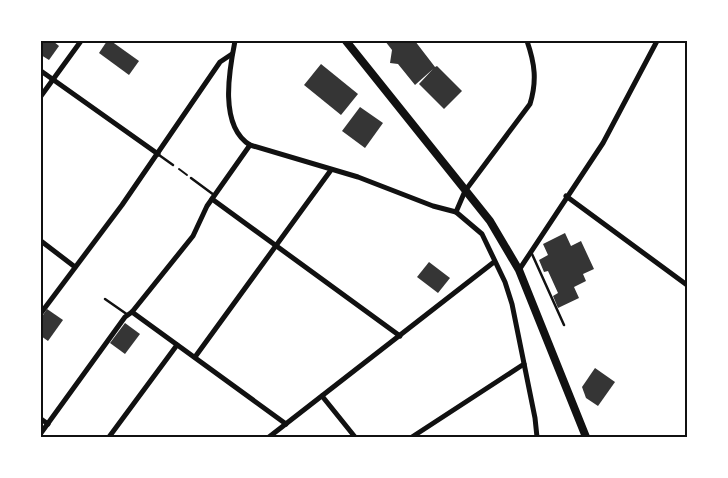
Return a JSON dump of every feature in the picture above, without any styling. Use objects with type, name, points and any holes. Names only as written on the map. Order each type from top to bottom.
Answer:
[{"type":"main road","points":[[346,41],[490,222],[519,270],[586,437]]},
{"type":"street","points":[[41,96],[81,41]]},
{"type":"street","points":[[235,41],[232,54],[229,94],[236,130],[243,140],[250,145],[376,183],[433,206],[456,212],[482,234],[505,282],[512,304],[535,418],[537,437]]},
{"type":"street","points":[[456,212],[465,191],[530,104],[535,88],[535,68],[527,41]]},
{"type":"street","points":[[519,270],[566,196],[603,143],[658,41]]},
{"type":"street","points":[[41,313],[158,154],[220,62],[232,54]]},
{"type":"street","points":[[41,71],[158,154]]},
{"type":"street","points":[[41,433],[130,313],[193,236],[213,197],[250,145]]},
{"type":"street","points":[[195,357],[331,170]]},
{"type":"street","points":[[566,196],[687,285]]},
{"type":"street","points":[[213,197],[276,246],[400,336]]},
{"type":"street","points":[[41,241],[75,267]]},
{"type":"street","points":[[269,437],[494,262]]},
{"type":"street","points":[[130,313],[195,357],[286,424]]},
{"type":"street","points":[[109,437],[178,345]]},
{"type":"street","points":[[412,437],[524,364]]},
{"type":"street","points":[[322,396],[355,437]]},
{"type":"street","points":[[41,419],[48,424]]},
{"type":"lane","points":[[158,154],[173,165]]},
{"type":"lane","points":[[192,178],[213,197]]},
{"type":"lane","points":[[530,252],[564,325]]},
{"type":"lane","points":[[105,299],[130,313]]},
{"type":"path","points":[[173,165],[192,178]]},
{"type":"building","points":[[41,41],[53,41],[59,46],[49,60],[41,55]]},
{"type":"building","points":[[107,41],[111,41],[139,61],[129,75],[99,53]]},
{"type":"building","points":[[385,41],[403,41],[405,43],[415,41],[435,67],[437,66],[462,91],[444,109],[419,84],[433,69],[415,85],[398,64],[390,63],[392,50]]},
{"type":"building","points":[[321,64],[358,94],[341,115],[304,85]]},
{"type":"building","points":[[360,107],[383,123],[365,148],[342,131]]},
{"type":"building","points":[[565,233],[571,246],[581,241],[594,269],[583,274],[586,281],[574,287],[579,298],[558,308],[553,296],[558,293],[548,271],[544,272],[539,260],[548,255],[543,244]]},
{"type":"building","points":[[429,262],[450,278],[438,293],[417,277]]},
{"type":"building","points":[[47,309],[63,320],[48,341],[41,336],[41,318]]},
{"type":"building","points":[[125,323],[140,334],[125,354],[110,343]]},
{"type":"building","points":[[595,368],[615,382],[598,406],[586,398],[582,387]]}]
